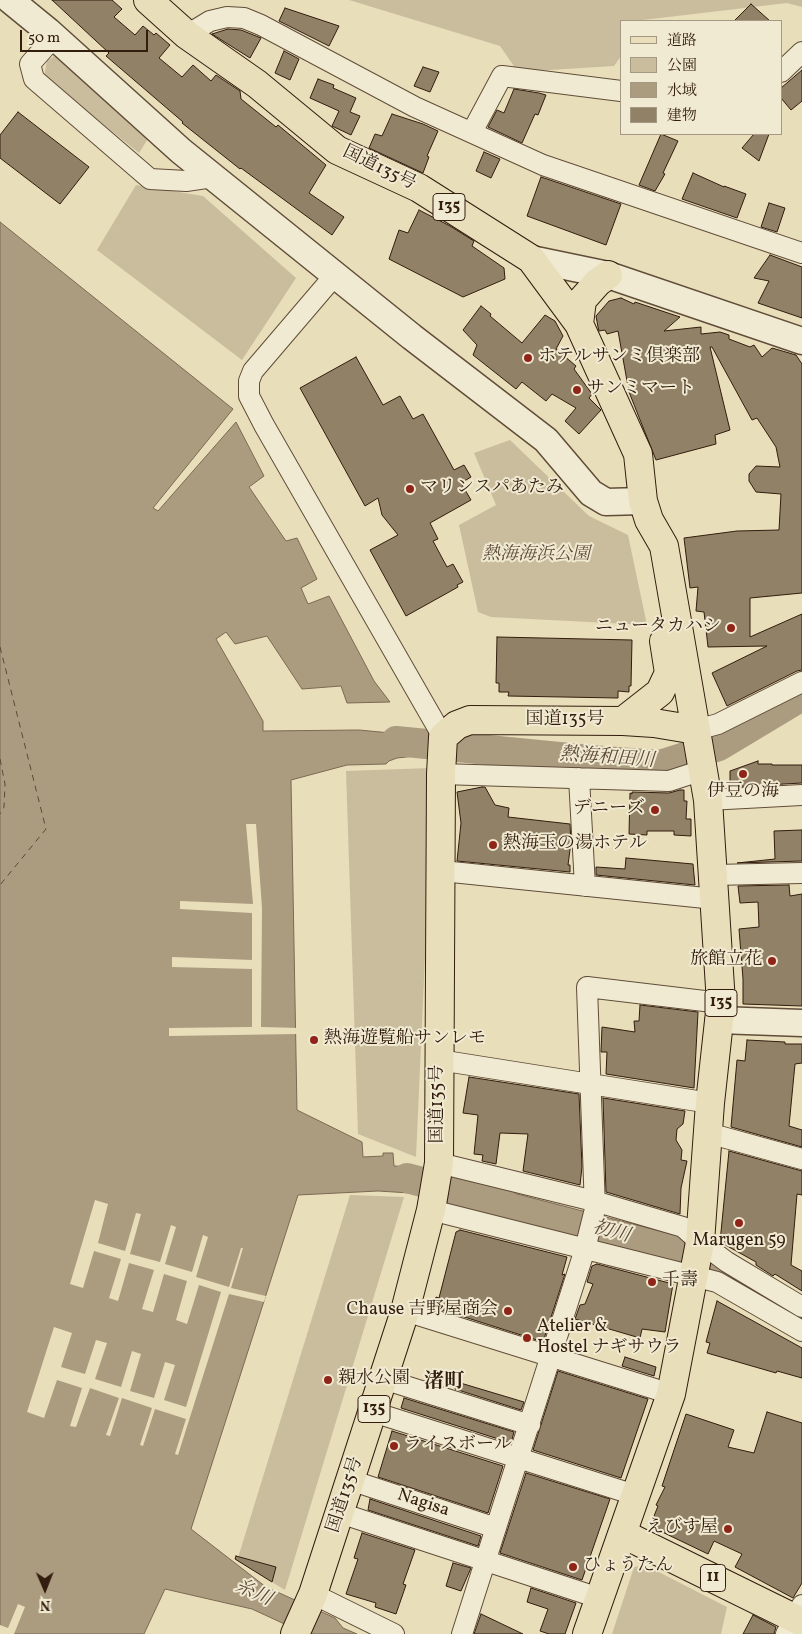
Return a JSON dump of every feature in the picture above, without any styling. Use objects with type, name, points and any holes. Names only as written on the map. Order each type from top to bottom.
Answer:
[{"type":"main road","name":"国道135号","points":[[148,0],[187,35],[257,84],[338,150],[419,188],[531,259],[579,324],[638,454],[646,510],[648,545],[669,673],[660,692],[623,721]]},
{"type":"main road","points":[[579,324],[582,300],[598,282],[608,275]]},
{"type":"main road","name":"国道135号","points":[[587,1634],[671,1394],[685,1274],[700,1242],[710,1103],[720,1011],[715,887],[708,800],[664,546],[646,510]]},
{"type":"main road","name":"国道135号","points":[[295,1634],[311,1599],[405,1311],[431,1210],[439,1163],[441,774],[443,736],[457,725],[470,720],[623,721],[654,723],[696,730]]},
{"type":"main road","name":"11","points":[[623,1534],[796,1619]]},
{"type":"street","points":[[10,0],[181,151],[412,337],[546,440],[591,493],[606,502],[646,510]]},
{"type":"street","points":[[187,35],[210,20],[227,17],[244,18],[261,25],[415,107],[543,165],[802,253]]},
{"type":"street","points":[[54,37],[30,64],[34,79],[150,179],[186,181],[213,177]]},
{"type":"street","points":[[782,71],[802,52]]},
{"type":"street","points":[[472,132],[502,76],[620,91]]},
{"type":"street","points":[[531,259],[608,275],[802,341]]},
{"type":"street","points":[[335,274],[253,371],[249,381],[249,396],[443,736]]},
{"type":"street","points":[[696,730],[718,724],[802,682]]},
{"type":"street","points":[[441,774],[668,781],[703,767]]},
{"type":"street","points":[[579,778],[586,886]]},
{"type":"street","points":[[708,800],[802,795]]},
{"type":"street","points":[[442,870],[586,886],[715,887],[802,873]]},
{"type":"street","points":[[462,1634],[585,1249],[594,1205],[587,987],[720,1011],[802,1023]]},
{"type":"street","points":[[439,1060],[710,1103]]},
{"type":"street","points":[[708,1132],[802,1159]]},
{"type":"street","points":[[439,1163],[682,1227],[727,1262],[802,1307]]},
{"type":"street","points":[[431,1210],[722,1284],[802,1331]]},
{"type":"street","points":[[405,1311],[671,1394]]},
{"type":"street","points":[[383,1379],[530,1425]]},
{"type":"street","points":[[373,1412],[635,1495]]},
{"type":"street","name":"Nagisa","points":[[350,1480],[496,1528]]},
{"type":"street","points":[[418,1538],[429,1506]]},
{"type":"street","points":[[340,1513],[599,1598]]},
{"type":"street","points":[[311,1599],[394,1634]]},
{"type":"green space","points":[[349,0],[802,0],[802,7],[787,3],[643,20],[620,20],[620,57],[614,66],[518,72],[500,46]]},
{"type":"green space","points":[[56,55],[149,137],[139,153],[44,77],[47,61]]},
{"type":"green space","points":[[136,185],[203,196],[296,278],[242,360],[97,250]]},
{"type":"green space","name":"熱海海浜公園","points":[[510,440],[589,516],[628,535],[647,625],[491,617],[478,612],[459,525],[496,505],[474,453]]},
{"type":"green space","points":[[430,768],[429,868],[416,1157],[358,1134],[346,771]]},
{"type":"green space","points":[[350,1195],[404,1197],[285,1590],[237,1561]]},
{"type":"green space","points":[[645,1565],[727,1607],[721,1634],[612,1634],[634,1567]]},
{"type":"water","name":"糸川","points":[[0,222],[233,409],[153,508],[158,511],[236,422],[264,476],[249,487],[286,541],[297,538],[317,579],[301,588],[308,604],[329,596],[374,681],[390,702],[347,703],[341,686],[302,689],[267,636],[235,644],[226,632],[216,639],[263,721],[263,731],[359,730],[423,736],[424,755],[397,758],[386,764],[347,765],[291,780],[297,1110],[362,1142],[363,1157],[383,1156],[383,1153],[393,1153],[394,1166],[415,1167],[410,1193],[378,1191],[298,1195],[191,1529],[266,1587],[335,1618],[343,1628],[357,1634],[306,1634],[252,1609],[165,1589],[144,1634],[0,1634]]},
{"type":"water","points":[[467,1181],[679,1236],[802,1310],[802,1327],[725,1281],[462,1209]]},
{"type":"pier","points":[[246,824],[256,824],[262,908],[261,1027],[299,1028],[297,1034],[169,1036],[169,1028],[252,1027],[252,969],[172,967],[172,957],[252,960],[252,913],[180,909],[180,901],[253,904]]},
{"type":"pier","points":[[95,1200],[108,1204],[98,1243],[125,1251],[136,1213],[141,1214],[130,1254],[160,1262],[171,1225],[176,1227],[165,1264],[192,1272],[203,1235],[208,1237],[196,1277],[229,1287],[241,1248],[243,1248],[231,1288],[266,1296],[264,1302],[229,1294],[178,1455],[175,1454],[186,1419],[155,1409],[143,1446],[140,1445],[152,1408],[122,1398],[110,1436],[106,1435],[119,1398],[90,1388],[76,1427],[70,1426],[82,1388],[57,1380],[44,1418],[27,1412],[54,1327],[72,1333],[61,1367],[85,1374],[96,1340],[107,1343],[95,1379],[121,1387],[132,1351],[141,1354],[130,1391],[154,1398],[165,1362],[175,1365],[164,1400],[186,1407],[221,1292],[199,1285],[187,1324],[176,1320],[187,1281],[164,1274],[153,1312],[142,1309],[154,1270],[129,1263],[118,1301],[109,1298],[121,1259],[94,1251],[83,1288],[70,1284]]},
{"type":"pier","points":[[18,1604],[25,1607],[14,1634],[0,1634],[0,1625],[8,1628]]},
{"type":"building","points":[[52,0],[112,0],[122,9],[114,17],[135,35],[143,26],[154,35],[156,33],[170,45],[159,58],[182,77],[193,65],[211,81],[216,75],[240,91],[241,99],[276,127],[278,125],[326,165],[309,193],[344,217],[332,235],[240,169],[182,123],[106,56],[109,53]]},
{"type":"building","points":[[751,4],[769,20],[735,20]]},
{"type":"building","points":[[285,8],[339,26],[329,46],[279,21]]},
{"type":"building","points":[[228,29],[241,30],[261,38],[250,58],[212,34]]},
{"type":"building","points":[[284,51],[299,59],[290,80],[275,73]]},
{"type":"building","points":[[423,67],[439,72],[430,92],[414,86]]},
{"type":"building","points":[[802,70],[802,101],[791,110],[782,99],[782,87]]},
{"type":"building","points":[[318,79],[334,85],[333,88],[356,98],[350,112],[360,116],[351,135],[332,126],[339,111],[310,98]]},
{"type":"building","points":[[514,89],[546,95],[538,115],[535,114],[522,143],[488,127],[497,110],[504,113]]},
{"type":"building","points":[[18,112],[89,167],[60,204],[0,158],[0,135]]},
{"type":"building","points":[[392,114],[438,131],[427,156],[429,157],[423,173],[369,148],[375,134],[382,136]]},
{"type":"building","points":[[661,135],[678,141],[663,173],[665,174],[655,191],[639,185]]},
{"type":"building","points":[[753,135],[769,135],[759,161],[742,148]]},
{"type":"building","points":[[484,152],[500,159],[491,178],[476,171]]},
{"type":"building","points":[[693,173],[724,187],[746,194],[737,218],[682,199]]},
{"type":"building","points":[[541,177],[621,204],[606,245],[527,216]]},
{"type":"building","points":[[769,203],[785,208],[777,232],[761,227]]},
{"type":"building","points":[[419,210],[474,241],[472,246],[504,268],[505,279],[463,297],[389,259],[399,230],[408,233]]},
{"type":"building","points":[[770,255],[802,267],[802,318],[758,303],[769,281],[754,278]]},
{"type":"building","points":[[621,298],[634,304],[635,302],[680,317],[664,331],[701,327],[701,334],[720,332],[729,335],[729,339],[750,347],[754,345],[762,357],[772,348],[796,355],[802,364],[802,593],[750,598],[750,637],[802,614],[802,670],[727,706],[712,673],[767,646],[708,647],[704,612],[696,611],[698,587],[690,588],[684,538],[737,531],[779,530],[781,494],[756,492],[749,481],[749,474],[756,466],[780,467],[776,447],[757,418],[752,420],[712,347],[710,347],[730,430],[715,435],[716,444],[656,460],[629,392],[618,331],[607,334],[605,330],[599,331],[598,327],[596,316],[609,301]]},
{"type":"building","points":[[481,306],[522,343],[545,315],[555,321],[563,336],[556,349],[576,366],[574,369],[592,394],[589,398],[601,410],[579,434],[565,421],[576,408],[552,394],[546,401],[522,382],[516,389],[473,355],[477,345],[463,330]]},
{"type":"building","name":"マリンスパあたみ","points":[[356,357],[383,405],[400,396],[413,419],[423,414],[454,470],[464,465],[471,477],[461,483],[471,500],[430,523],[438,539],[433,541],[447,567],[453,564],[463,582],[457,585],[458,587],[406,616],[370,550],[398,535],[382,515],[378,498],[365,506],[300,388]]},
{"type":"building","points":[[497,637],[632,640],[631,686],[629,686],[629,692],[618,691],[618,698],[508,696],[509,692],[499,692],[499,683],[496,683]]},
{"type":"building","points":[[758,761],[758,764],[802,765],[802,783],[730,787],[730,771]]},
{"type":"building","name":"熱海玉の湯ホテル","points":[[485,787],[495,805],[509,808],[508,817],[570,824],[571,842],[568,865],[570,865],[570,872],[457,861],[461,823],[457,792]]},
{"type":"building","points":[[684,790],[684,801],[687,801],[686,819],[691,819],[691,836],[674,835],[674,831],[647,831],[647,835],[629,834],[630,793],[669,793]]},
{"type":"building","points":[[802,830],[802,861],[737,863],[775,859],[774,831]]},
{"type":"building","points":[[626,858],[693,864],[695,885],[596,875],[596,867],[625,869]]},
{"type":"building","points":[[789,885],[790,896],[802,894],[802,1006],[743,1004],[739,929],[759,927],[758,902],[740,903],[738,886]]},
{"type":"building","points":[[640,1005],[698,1012],[694,1088],[606,1074],[607,1052],[601,1052],[602,1027],[635,1032],[634,1021],[639,1021]]},
{"type":"building","points":[[747,1040],[802,1044],[802,1063],[795,1064],[789,1126],[802,1130],[802,1147],[731,1127],[737,1060],[745,1061]]},
{"type":"building","points":[[469,1077],[579,1094],[582,1167],[580,1185],[523,1171],[528,1134],[500,1133],[496,1164],[482,1161],[483,1155],[474,1154],[478,1115],[463,1113]]},
{"type":"building","points":[[603,1098],[685,1111],[683,1124],[677,1129],[676,1140],[682,1150],[681,1160],[687,1161],[681,1188],[680,1214],[606,1192]]},
{"type":"building","points":[[729,1151],[802,1171],[802,1195],[797,1194],[791,1265],[802,1271],[802,1291],[775,1274],[773,1276],[756,1265],[756,1262],[720,1242]]},
{"type":"building","points":[[460,1230],[567,1257],[562,1275],[565,1274],[543,1342],[433,1307],[436,1297],[439,1298],[456,1232]]},
{"type":"building","points":[[597,1264],[673,1284],[665,1332],[642,1329],[640,1338],[575,1319],[580,1305],[585,1304],[593,1284],[587,1282],[592,1266]]},
{"type":"building","points":[[717,1301],[802,1348],[802,1378],[777,1371],[776,1373],[707,1353],[710,1343],[706,1342]]},
{"type":"building","points":[[625,1357],[656,1367],[654,1376],[622,1366]]},
{"type":"building","points":[[558,1371],[648,1399],[621,1478],[533,1450]]},
{"type":"building","points":[[457,1382],[524,1402],[521,1410],[455,1389]]},
{"type":"building","points":[[404,1398],[514,1432],[511,1443],[401,1408]]},
{"type":"building","points":[[767,1412],[802,1423],[802,1583],[793,1598],[735,1567],[742,1554],[714,1541],[708,1554],[658,1530],[654,1516],[658,1506],[656,1505],[665,1487],[662,1486],[686,1414],[734,1430],[728,1447],[754,1453]]},
{"type":"building","points":[[392,1431],[503,1466],[488,1513],[378,1477]]},
{"type":"building","points":[[526,1473],[610,1499],[582,1580],[500,1553]]},
{"type":"building","points":[[370,1499],[481,1536],[478,1546],[368,1510]]},
{"type":"building","points":[[362,1533],[415,1550],[403,1584],[406,1585],[396,1614],[375,1607],[376,1603],[346,1594],[358,1559],[354,1558]]},
{"type":"building","points":[[236,1556],[276,1567],[272,1582],[235,1559]]},
{"type":"building","points":[[453,1563],[471,1568],[461,1591],[446,1586]]},
{"type":"building","points":[[531,1588],[576,1603],[565,1634],[549,1634],[540,1631],[548,1609],[527,1602]]},
{"type":"building","points":[[481,1614],[523,1634],[474,1634]]},
{"type":"building","points":[[753,1615],[776,1627],[774,1634],[743,1634]]},
{"type":"waterway","name":"熱海和田川","points":[[396,741],[660,765],[719,746],[802,696]]},
{"type":"waterway","name":"初川","points":[[407,1178],[504,1204]]},
{"type":"ferry route","points":[[0,647],[46,829],[0,885]]},
{"type":"ferry route","points":[[0,759],[5,784],[4,807],[0,814]]},
{"type":"place","name":"ホテルサンミ倶楽部","points":[[528,358]]},
{"type":"place","name":"サンミマート","points":[[577,390]]},
{"type":"place","name":"マリンスパあたみ","points":[[410,489]]},
{"type":"place","name":"ニュータカハシ","points":[[731,628]]},
{"type":"place","name":"伊豆の海","points":[[743,774]]},
{"type":"place","name":"デニーズ","points":[[655,810]]},
{"type":"place","name":"熱海玉の湯ホテル","points":[[493,845]]},
{"type":"place","name":"旅館立花","points":[[772,961]]},
{"type":"place","name":"熱海遊覧船サンレモ","points":[[314,1040]]},
{"type":"place","name":"Marugen 59","points":[[739,1223]]},
{"type":"place","name":"千壽","points":[[652,1282]]},
{"type":"place","name":"Chause 吉野屋商会","points":[[508,1311]]},
{"type":"place","name":"Atelier & Hostel ナギサウラ","points":[[527,1338]]},
{"type":"place","name":"親水公園","points":[[328,1380]]},
{"type":"place","name":"ライスボール","points":[[394,1446]]},
{"type":"place","name":"えびす屋","points":[[728,1529]]},
{"type":"place","name":"ひょうたん","points":[[573,1567]]},
{"type":"district","name":"渚町","points":[[444,1383]]}]
